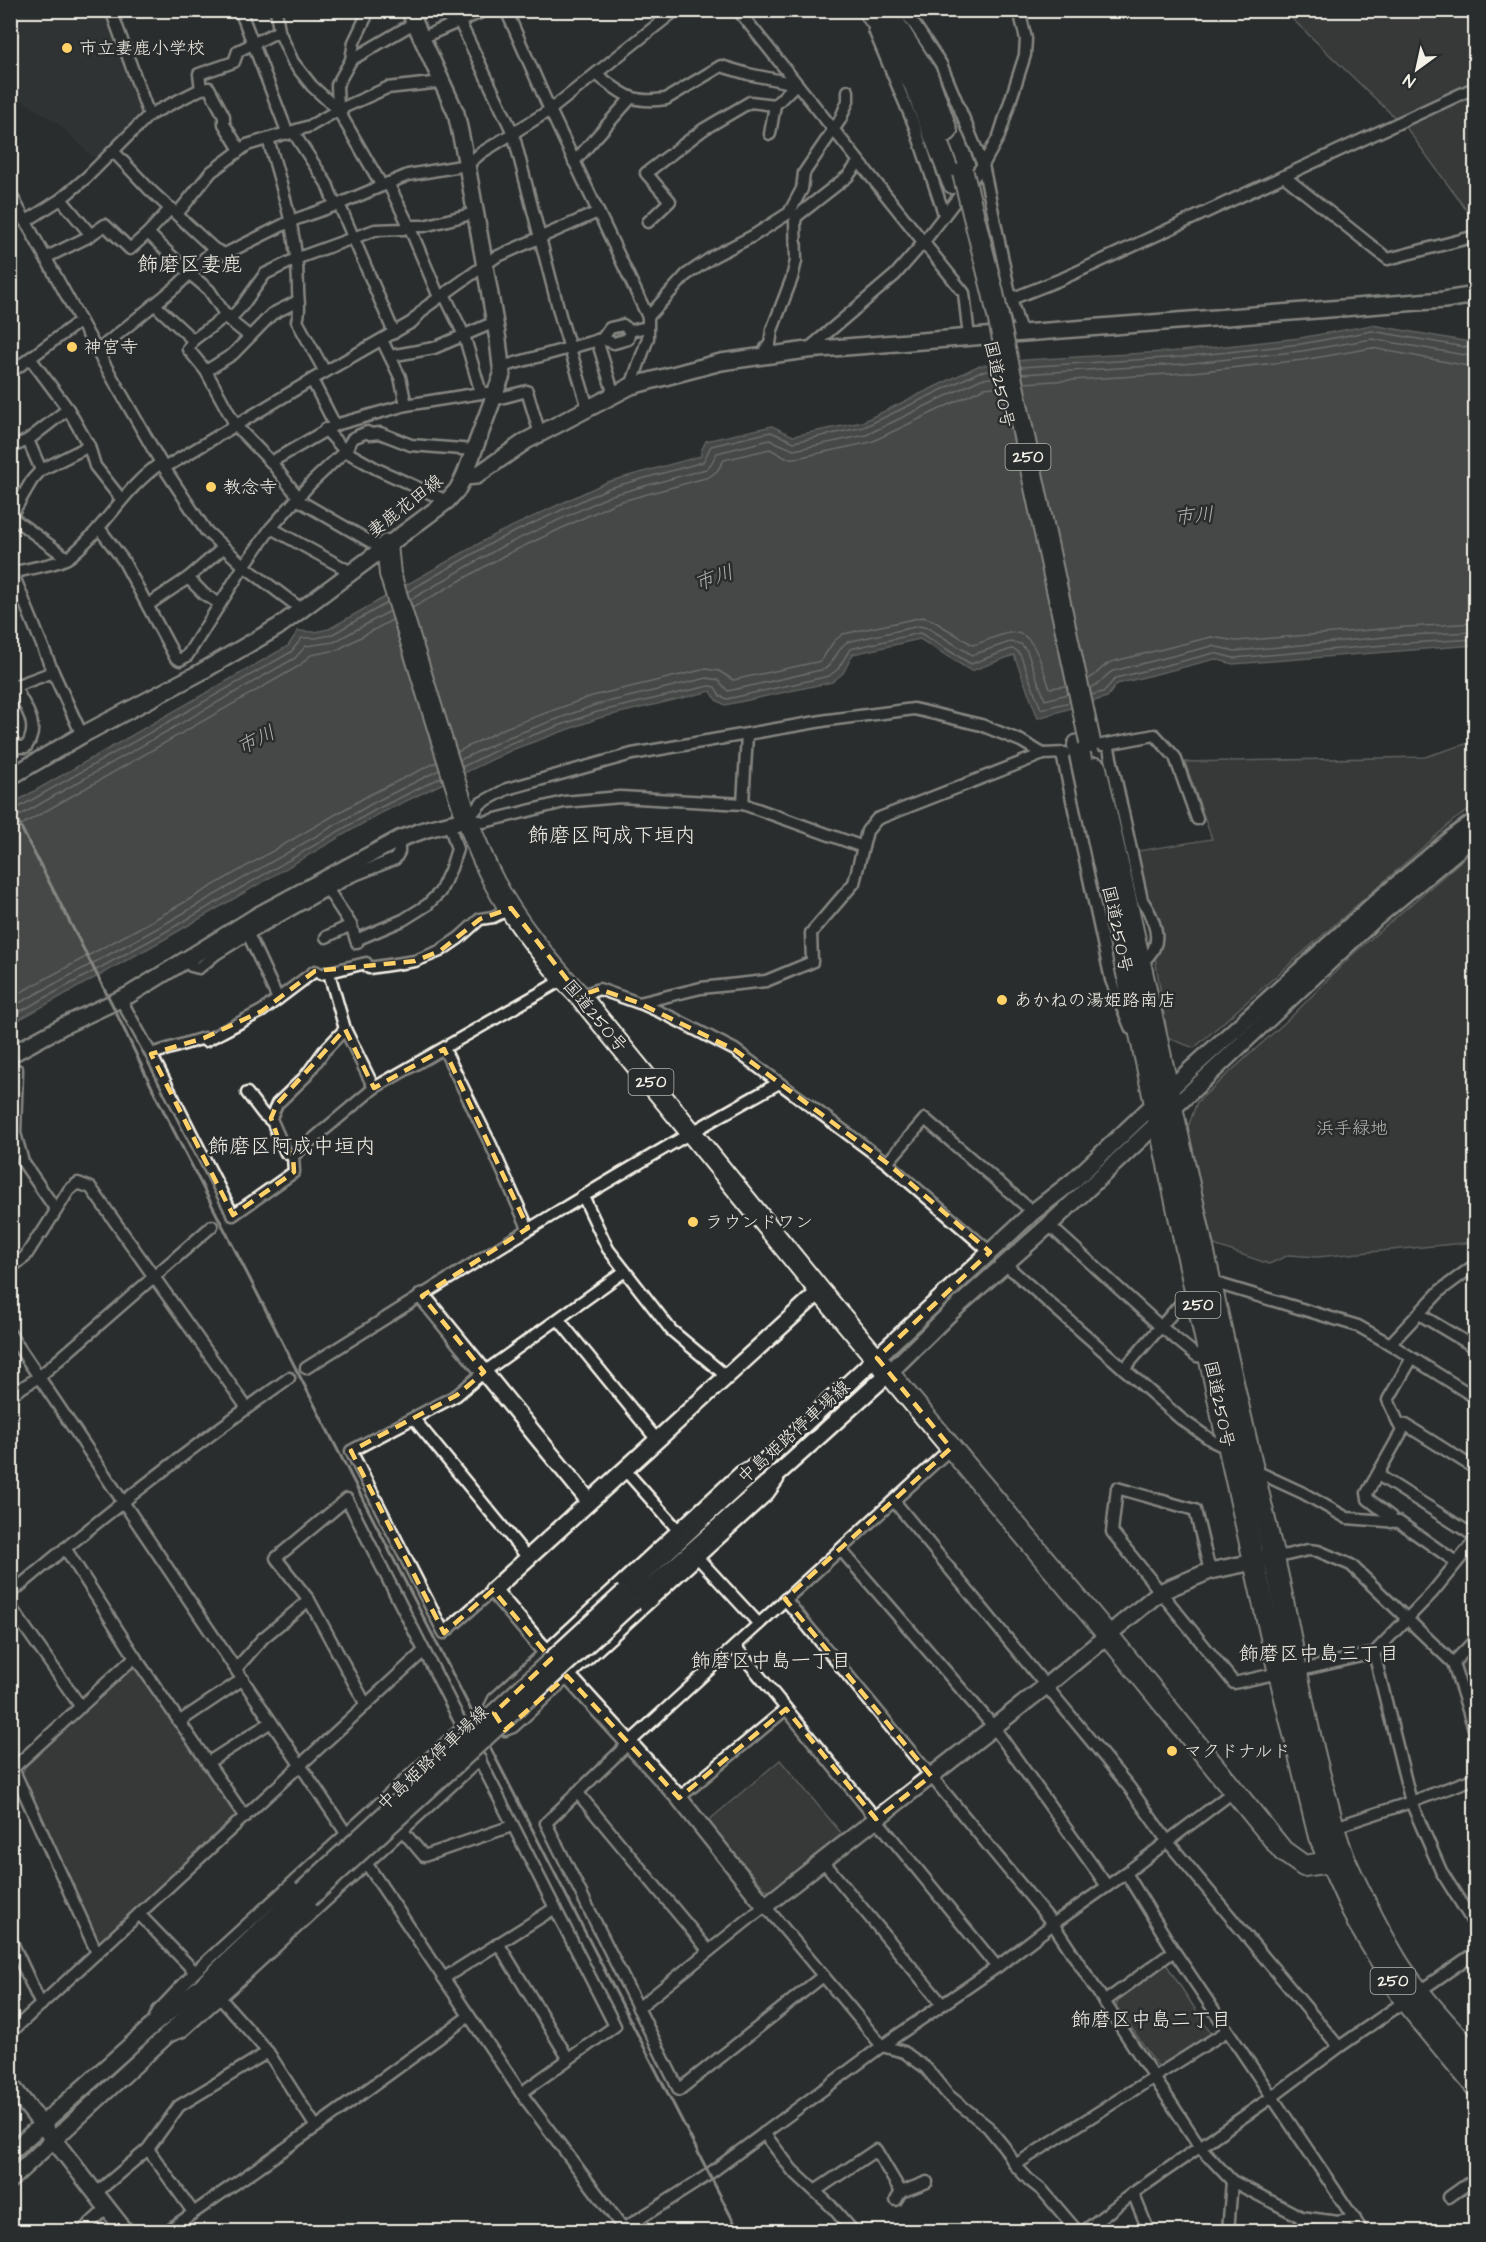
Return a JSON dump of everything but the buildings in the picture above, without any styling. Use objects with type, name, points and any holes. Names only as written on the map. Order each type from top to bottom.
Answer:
[{"type":"highway","name":"国道250号","points":[[867,10],[891,42],[915,86],[958,178]]},
{"type":"highway","name":"国道250号","points":[[886,10],[927,75],[958,178],[1084,747],[1142,1044],[1163,1106],[1212,1282],[1253,1473],[1264,1560],[1319,1837],[1336,1859],[1400,1964],[1412,1996],[1476,2087]]},
{"type":"highway","name":"国道250号","points":[[385,547],[390,574],[456,787],[459,821],[511,908],[564,979],[820,1291],[1107,1634],[1283,1851],[1304,1866],[1336,1859]]},
{"type":"highway","name":"国道250号","points":[[1084,747],[1142,963],[1163,1106],[1196,1295],[1229,1449],[1264,1560]]},
{"type":"highway","name":"国道250号","points":[[1288,1672],[1335,1827],[1336,1859]]},
{"type":"highway","name":"国道250号","points":[[1412,1996],[1476,2058]]},
{"type":"street","points":[[111,10],[149,115]]},
{"type":"street","points":[[276,10],[279,31],[293,62],[312,86],[338,110],[410,226],[441,296],[465,335],[490,395]]},
{"type":"street","points":[[338,110],[337,85],[351,60],[354,42],[367,10]]},
{"type":"street","points":[[454,10],[513,133],[588,408]]},
{"type":"street","points":[[421,38],[486,10]]},
{"type":"street","points":[[112,151],[214,249],[225,254],[291,221],[337,205],[408,175],[467,165],[481,153],[550,110],[676,10]]},
{"type":"street","points":[[738,10],[964,293],[969,337]]},
{"type":"street","points":[[867,10],[915,127],[944,214]]},
{"type":"street","points":[[902,10],[941,64],[983,165],[1011,299],[1021,333]]},
{"type":"street","points":[[807,350],[895,274],[923,243],[983,165],[999,136],[1025,55],[1026,39],[1019,10]]},
{"type":"street","points":[[243,12],[253,44],[291,133],[327,184],[354,238],[394,333]]},
{"type":"street","points":[[511,14],[550,110],[647,322],[648,338],[631,386]]},
{"type":"street","points":[[351,60],[412,17]]},
{"type":"street","name":"妻鹿花田線","points":[[10,777],[278,627],[447,501],[457,490],[464,477],[490,395],[502,375],[495,322],[456,113],[412,17]]},
{"type":"street","points":[[201,88],[199,74],[234,62],[238,51],[279,31]]},
{"type":"street","points":[[596,74],[630,99],[666,99],[721,66],[796,84]]},
{"type":"street","points":[[45,258],[91,235],[105,225],[130,249],[174,211],[211,172],[247,145],[310,126],[338,110],[387,88],[442,82]]},
{"type":"street","points":[[770,134],[775,105],[796,84]]},
{"type":"street","points":[[1011,299],[1064,278],[1476,87]]},
{"type":"street","points":[[10,222],[24,219],[61,200],[149,115],[201,88],[209,88],[224,116],[224,124],[240,150]]},
{"type":"street","points":[[501,367],[599,340],[610,328],[623,325],[630,331],[647,322],[686,275],[730,246],[760,232],[789,213],[802,189],[804,173],[845,109],[848,91]]},
{"type":"street","points":[[574,162],[630,99]]},
{"type":"street","points":[[648,222],[670,201],[646,173],[704,129],[750,102],[775,105]]},
{"type":"street","points":[[268,139],[291,221],[298,258],[300,312],[297,321],[325,372]]},
{"type":"street","points":[[764,356],[794,270],[797,216],[848,176],[858,163]]},
{"type":"street","points":[[1285,177],[1388,259],[1476,236]]},
{"type":"street","points":[[10,193],[163,466],[206,531],[244,566],[302,609]]},
{"type":"street","points":[[61,200],[91,235]]},
{"type":"street","points":[[82,735],[11,572],[67,558],[99,528],[121,499],[147,472],[163,466],[236,426],[412,322],[426,307],[496,258],[598,212]]},
{"type":"street","points":[[385,547],[298,499],[271,462],[236,426],[206,371],[188,349],[194,340],[242,306],[265,274],[298,258],[375,230],[423,226],[475,213]]},
{"type":"street","points":[[148,234],[209,290],[228,318],[249,336]]},
{"type":"street","points":[[97,351],[190,274],[214,249]]},
{"type":"street","points":[[464,477],[476,476],[540,434],[631,386],[721,362],[807,350],[1444,300],[1476,295]]},
{"type":"street","points":[[206,371],[233,354],[272,314],[298,301]]},
{"type":"street","points":[[154,304],[194,340]]},
{"type":"street","points":[[10,373],[80,321]]},
{"type":"street","points":[[390,356],[434,348],[495,322]]},
{"type":"street","points":[[382,340],[400,377],[406,405]]},
{"type":"street","points":[[599,340],[614,395]]},
{"type":"street","points":[[30,358],[68,409],[89,446],[95,466],[121,499]]},
{"type":"street","points":[[312,380],[330,427],[345,451],[377,469],[447,501]]},
{"type":"street","points":[[271,462],[330,427],[406,405],[527,391],[540,434]]},
{"type":"street","points":[[10,448],[28,440],[68,409]]},
{"type":"street","points":[[367,416],[370,434]]},
{"type":"street","points":[[99,528],[123,560],[175,657],[180,660],[187,656],[271,528],[345,451],[353,438],[367,432],[381,433],[411,445],[474,450]]},
{"type":"street","points":[[28,440],[41,470]]},
{"type":"street","points":[[67,558],[11,516],[32,480],[41,470],[89,446]]},
{"type":"street","points":[[271,528],[351,572]]},
{"type":"street","points":[[148,605],[188,578],[223,548]]},
{"type":"street","points":[[188,578],[204,594],[220,604]]},
{"type":"street","points":[[10,741],[18,747],[27,747],[34,737],[33,726],[13,688],[53,672]]},
{"type":"street","points":[[328,890],[351,925],[357,942],[403,920],[427,905],[440,892],[452,868],[457,849],[459,821],[482,803],[507,789],[633,754],[828,720],[914,709],[981,725],[1021,741],[1043,754]]},
{"type":"street","points":[[743,804],[747,735]]},
{"type":"street","points":[[639,1003],[701,987],[766,981],[812,962],[811,933],[854,882],[867,831],[877,819],[1043,754],[1155,735],[1174,756],[1197,819]]},
{"type":"street","points":[[10,1055],[65,1025],[121,1000],[260,914],[399,838],[459,821],[484,822],[564,802],[621,797],[743,804],[840,841],[863,847]]},
{"type":"street","points":[[883,1365],[990,1252],[1033,1212],[1163,1106],[1446,850],[1476,820]]},
{"type":"street","points":[[1446,850],[1476,835]]},
{"type":"street","points":[[188,960],[191,966],[200,968],[216,954],[267,921],[352,876],[395,859],[399,852],[399,838]]},
{"type":"street","points":[[151,1054],[204,1038],[206,1041],[262,1011],[315,972],[329,973],[366,963],[369,968],[415,961],[440,951],[480,919],[511,908]]},
{"type":"street","points":[[326,937],[351,925]]},
{"type":"street","points":[[248,934],[278,999]]},
{"type":"street","points":[[329,973],[345,1029],[374,1088]]},
{"type":"street","points":[[293,1156],[374,1088],[564,979]]},
{"type":"street","points":[[580,996],[599,989],[671,1017],[735,1050],[888,1163],[990,1252]]},
{"type":"street","points":[[121,1000],[233,1215],[294,1172],[293,1156]]},
{"type":"street","points":[[270,1120],[277,1104],[299,1084],[345,1029]]},
{"type":"street","points":[[444,1049],[528,1228]]},
{"type":"street","points":[[10,1073],[17,1070],[13,1134],[24,1162],[56,1210]]},
{"type":"street","points":[[306,1368],[528,1228],[691,1131],[779,1083]]},
{"type":"street","points":[[247,1092],[270,1120],[286,1153],[293,1156]]},
{"type":"street","points":[[883,1365],[949,1314],[1006,1265],[1049,1225],[1163,1106]]},
{"type":"street","points":[[888,1163],[925,1119],[1033,1212]]},
{"type":"street","points":[[10,1268],[25,1257],[69,1190],[78,1183],[91,1188],[247,1408]]},
{"type":"street","points":[[583,1196],[608,1249],[670,1329],[726,1376]]},
{"type":"street","points":[[1049,1225],[1160,1326],[1197,1356],[1209,1358]]},
{"type":"street","points":[[10,1395],[39,1377],[212,1226]]},
{"type":"street","points":[[1390,1344],[1450,1282],[1476,1264]]},
{"type":"street","points":[[1006,1265],[1181,1419],[1214,1442],[1229,1449]]},
{"type":"street","points":[[625,1271],[484,1372],[456,1395],[351,1450],[444,1633],[820,1291]]},
{"type":"street","points":[[1212,1282],[1358,1326],[1476,1398]]},
{"type":"street","points":[[1124,1369],[1183,1301],[1196,1295]]},
{"type":"street","points":[[422,1296],[589,1501]]},
{"type":"street","points":[[1419,1314],[1476,1348]]},
{"type":"street","points":[[559,1320],[657,1440]]},
{"type":"street","points":[[10,1334],[521,2093],[623,2230],[705,2177],[882,2046],[1126,1874],[1234,1791]]},
{"type":"street","points":[[1391,1522],[1391,1517],[1368,1499],[1367,1493],[1402,1431],[1388,1400],[1412,1358]]},
{"type":"street","name":"中島姫路停車場線","points":[[10,2153],[151,2026],[201,1986],[306,1894],[629,1597],[776,1452],[883,1365]]},
{"type":"street","name":"中島姫路停車場線","points":[[629,1597],[793,1460],[883,1365]]},
{"type":"street","points":[[10,1594],[193,1448],[289,1378]]},
{"type":"street","points":[[414,1419],[528,1558]]},
{"type":"street","points":[[1399,1424],[1406,1425],[1476,1469]]},
{"type":"street","points":[[823,1976],[679,2090],[546,1823],[630,1742],[951,1448]]},
{"type":"street","points":[[776,1452],[740,1472],[494,1699],[490,1707],[505,1730],[513,1727],[768,1494],[793,1460]]},
{"type":"street","points":[[624,1470],[678,1530]]},
{"type":"street","points":[[1253,1473],[1260,1473],[1271,1478],[1347,1518],[1399,1522],[1456,1562]]},
{"type":"street","points":[[1210,1571],[1195,1510],[1117,1488],[1112,1533],[1234,1683],[1374,1653],[1432,1593],[1476,1538],[1378,1475]]},
{"type":"street","points":[[366,1705],[309,1600],[276,1558],[347,1498],[615,2025],[521,2093]]},
{"type":"street","points":[[894,1501],[1129,1787],[1168,1842],[1339,2047]]},
{"type":"street","points":[[65,1548],[135,1657],[245,1817]]},
{"type":"street","points":[[841,1550],[993,1726],[1107,1886]]},
{"type":"street","points":[[638,2008],[1046,1686],[1160,1592],[1210,1571],[1308,1550],[1318,1551],[1351,1565],[1453,1663],[1476,1735]]},
{"type":"street","points":[[698,1558],[759,1624]]},
{"type":"street","points":[[493,1590],[567,1676],[679,1798],[765,1906],[882,2046],[904,2052],[926,2068],[948,2095],[988,2127],[1029,2180],[1043,2191],[1081,2232],[1476,1952]]},
{"type":"street","points":[[785,1599],[1053,1924],[1200,2147],[1232,2181],[1301,2217],[1338,2222],[1355,2219]]},
{"type":"street","points":[[236,1669],[263,1638],[309,1600]]},
{"type":"street","points":[[10,1606],[81,1707]]},
{"type":"street","points":[[1453,1663],[1476,1639]]},
{"type":"street","points":[[735,1646],[997,1967]]},
{"type":"street","points":[[10,2033],[424,1652]]},
{"type":"street","points":[[1374,1653],[1411,1802],[1440,1871],[1476,1927]]},
{"type":"street","points":[[97,1953],[12,1768],[135,1657]]},
{"type":"street","points":[[179,1722],[243,1679]]},
{"type":"street","points":[[679,1798],[786,1709]]},
{"type":"street","points":[[207,1763],[271,1722]]},
{"type":"street","points":[[151,2026],[158,2011],[195,1972],[463,1727]]},
{"type":"street","points":[[164,2038],[183,2031],[480,1759]]},
{"type":"street","points":[[1335,1827],[1476,1778]]},
{"type":"street","points":[[577,1792],[709,1951]]},
{"type":"street","points":[[402,1830],[424,1856],[512,1826]]},
{"type":"street","points":[[823,1861],[942,2004]]},
{"type":"street","points":[[1126,1874],[1174,1951],[1363,2232]]},
{"type":"street","name":"中島姫路停車場線","points":[[10,2180],[164,2038],[306,1894]]},
{"type":"street","points":[[444,1978],[555,1908]]},
{"type":"street","points":[[140,1914],[195,1972]]},
{"type":"street","points":[[10,1938],[41,2005]]},
{"type":"street","points":[[498,1943],[568,2058]]},
{"type":"street","points":[[1104,2002],[1174,1951]]},
{"type":"street","points":[[220,1998],[268,2052],[316,2127]]},
{"type":"street","points":[[166,2232],[469,2016]]},
{"type":"street","points":[[1015,2164],[1227,2031]]},
{"type":"street","points":[[96,2193],[148,2149],[179,2106],[268,2052]]},
{"type":"street","points":[[10,2084],[126,2232]]},
{"type":"street","points":[[764,2133],[792,2170],[854,2232]]},
{"type":"street","points":[[148,2149],[193,2212]]},
{"type":"street","points":[[815,2192],[876,2150],[898,2196],[927,2182]]},
{"type":"street","points":[[1228,2232],[1232,2181]]},
{"type":"street","points":[[1449,2197],[1470,2182],[1476,2189]]},
{"type":"street","points":[[1133,2193],[1149,2232]]},
{"type":"street","points":[[81,2232],[107,2208]]},
{"type":"street","points":[[1301,2217],[1304,2232]]},
{"type":"highlighted area","points":[[511,908],[580,996],[599,989],[639,1003],[735,1050],[887,1163],[990,1252],[877,1358],[951,1448],[785,1599],[931,1776],[876,1819],[786,1709],[679,1798],[567,1676],[505,1730],[494,1713],[551,1659],[493,1590],[444,1633],[351,1451],[457,1395],[484,1372],[422,1296],[528,1228],[444,1049],[374,1088],[345,1029],[277,1104],[271,1118],[279,1141],[293,1156],[294,1172],[233,1215],[151,1054],[204,1038],[262,1011],[315,971],[415,961],[440,951],[480,919]]},
{"type":"shaded area","name":"市立妻鹿小学校","points":[[11,11],[110,11],[144,115],[100,160],[93,157],[57,123],[20,99],[11,86]]},
{"type":"green space","points":[[1284,11],[1475,11],[1475,222],[1408,130]]},
{"type":"green space","points":[[1475,741],[1475,806],[1454,820],[1194,1048],[1168,1038],[1138,851],[1212,839],[1185,762],[1425,757]]},
{"type":"green space","name":"浜手緑地","points":[[1475,849],[1475,1242],[1317,1257],[1289,1255],[1269,1264],[1214,1245],[1188,1127],[1197,1102],[1292,1016],[1352,955]]},
{"type":"green space","points":[[1475,1646],[1475,1720],[1459,1665]]},
{"type":"green space","points":[[130,1669],[137,1670],[237,1816],[103,1944],[96,1941],[22,1774],[25,1767]]},
{"type":"green space","points":[[780,1760],[842,1834],[771,1890],[765,1889],[708,1821]]},
{"type":"green space","points":[[1166,1964],[1212,2035],[1164,2067],[1157,2065],[1116,2005],[1120,1997]]},
{"type":"water","name":"市川","points":[[1372,325],[1475,343],[1475,645],[1233,664],[1215,659],[1117,684],[1107,697],[1038,718],[1014,655],[971,671],[920,639],[853,654],[843,673],[832,682],[725,705],[716,700],[711,691],[599,718],[514,749],[379,814],[163,940],[11,1024],[10,805],[288,646],[298,631],[315,632],[329,629],[494,535],[607,482],[701,456],[706,441],[772,426],[793,436],[862,422],[978,366],[1025,360],[1181,351],[1300,338]]},
{"type":"tunnel","points":[[212,1226],[233,1215]]},
{"type":"tunnel","points":[[289,1378],[306,1368]]},
{"type":"railway","points":[[10,806],[112,1004],[157,1098],[739,2232]]},
{"type":"place","name":"市立妻鹿小学校","points":[[67,48]]},
{"type":"place","name":"神宮寺","points":[[72,347]]},
{"type":"place","name":"教念寺","points":[[211,487]]},
{"type":"place","name":"あかねの湯姫路南店","points":[[1002,1000]]},
{"type":"place","name":"ラウンドワン","points":[[693,1222]]},
{"type":"place","name":"マクドナルド","points":[[1172,1751]]},
{"type":"district","name":"飾磨区妻鹿","points":[[190,264]]},
{"type":"district","name":"飾磨区阿成下垣内","points":[[612,835]]},
{"type":"district","name":"飾磨区阿成中垣内","points":[[292,1146]]},
{"type":"district","name":"飾磨区中島三丁目","points":[[1319,1654]]},
{"type":"district","name":"飾磨区中島一丁目","points":[[771,1661]]},
{"type":"district","name":"飾磨区中島二丁目","points":[[1151,2020]]}]
